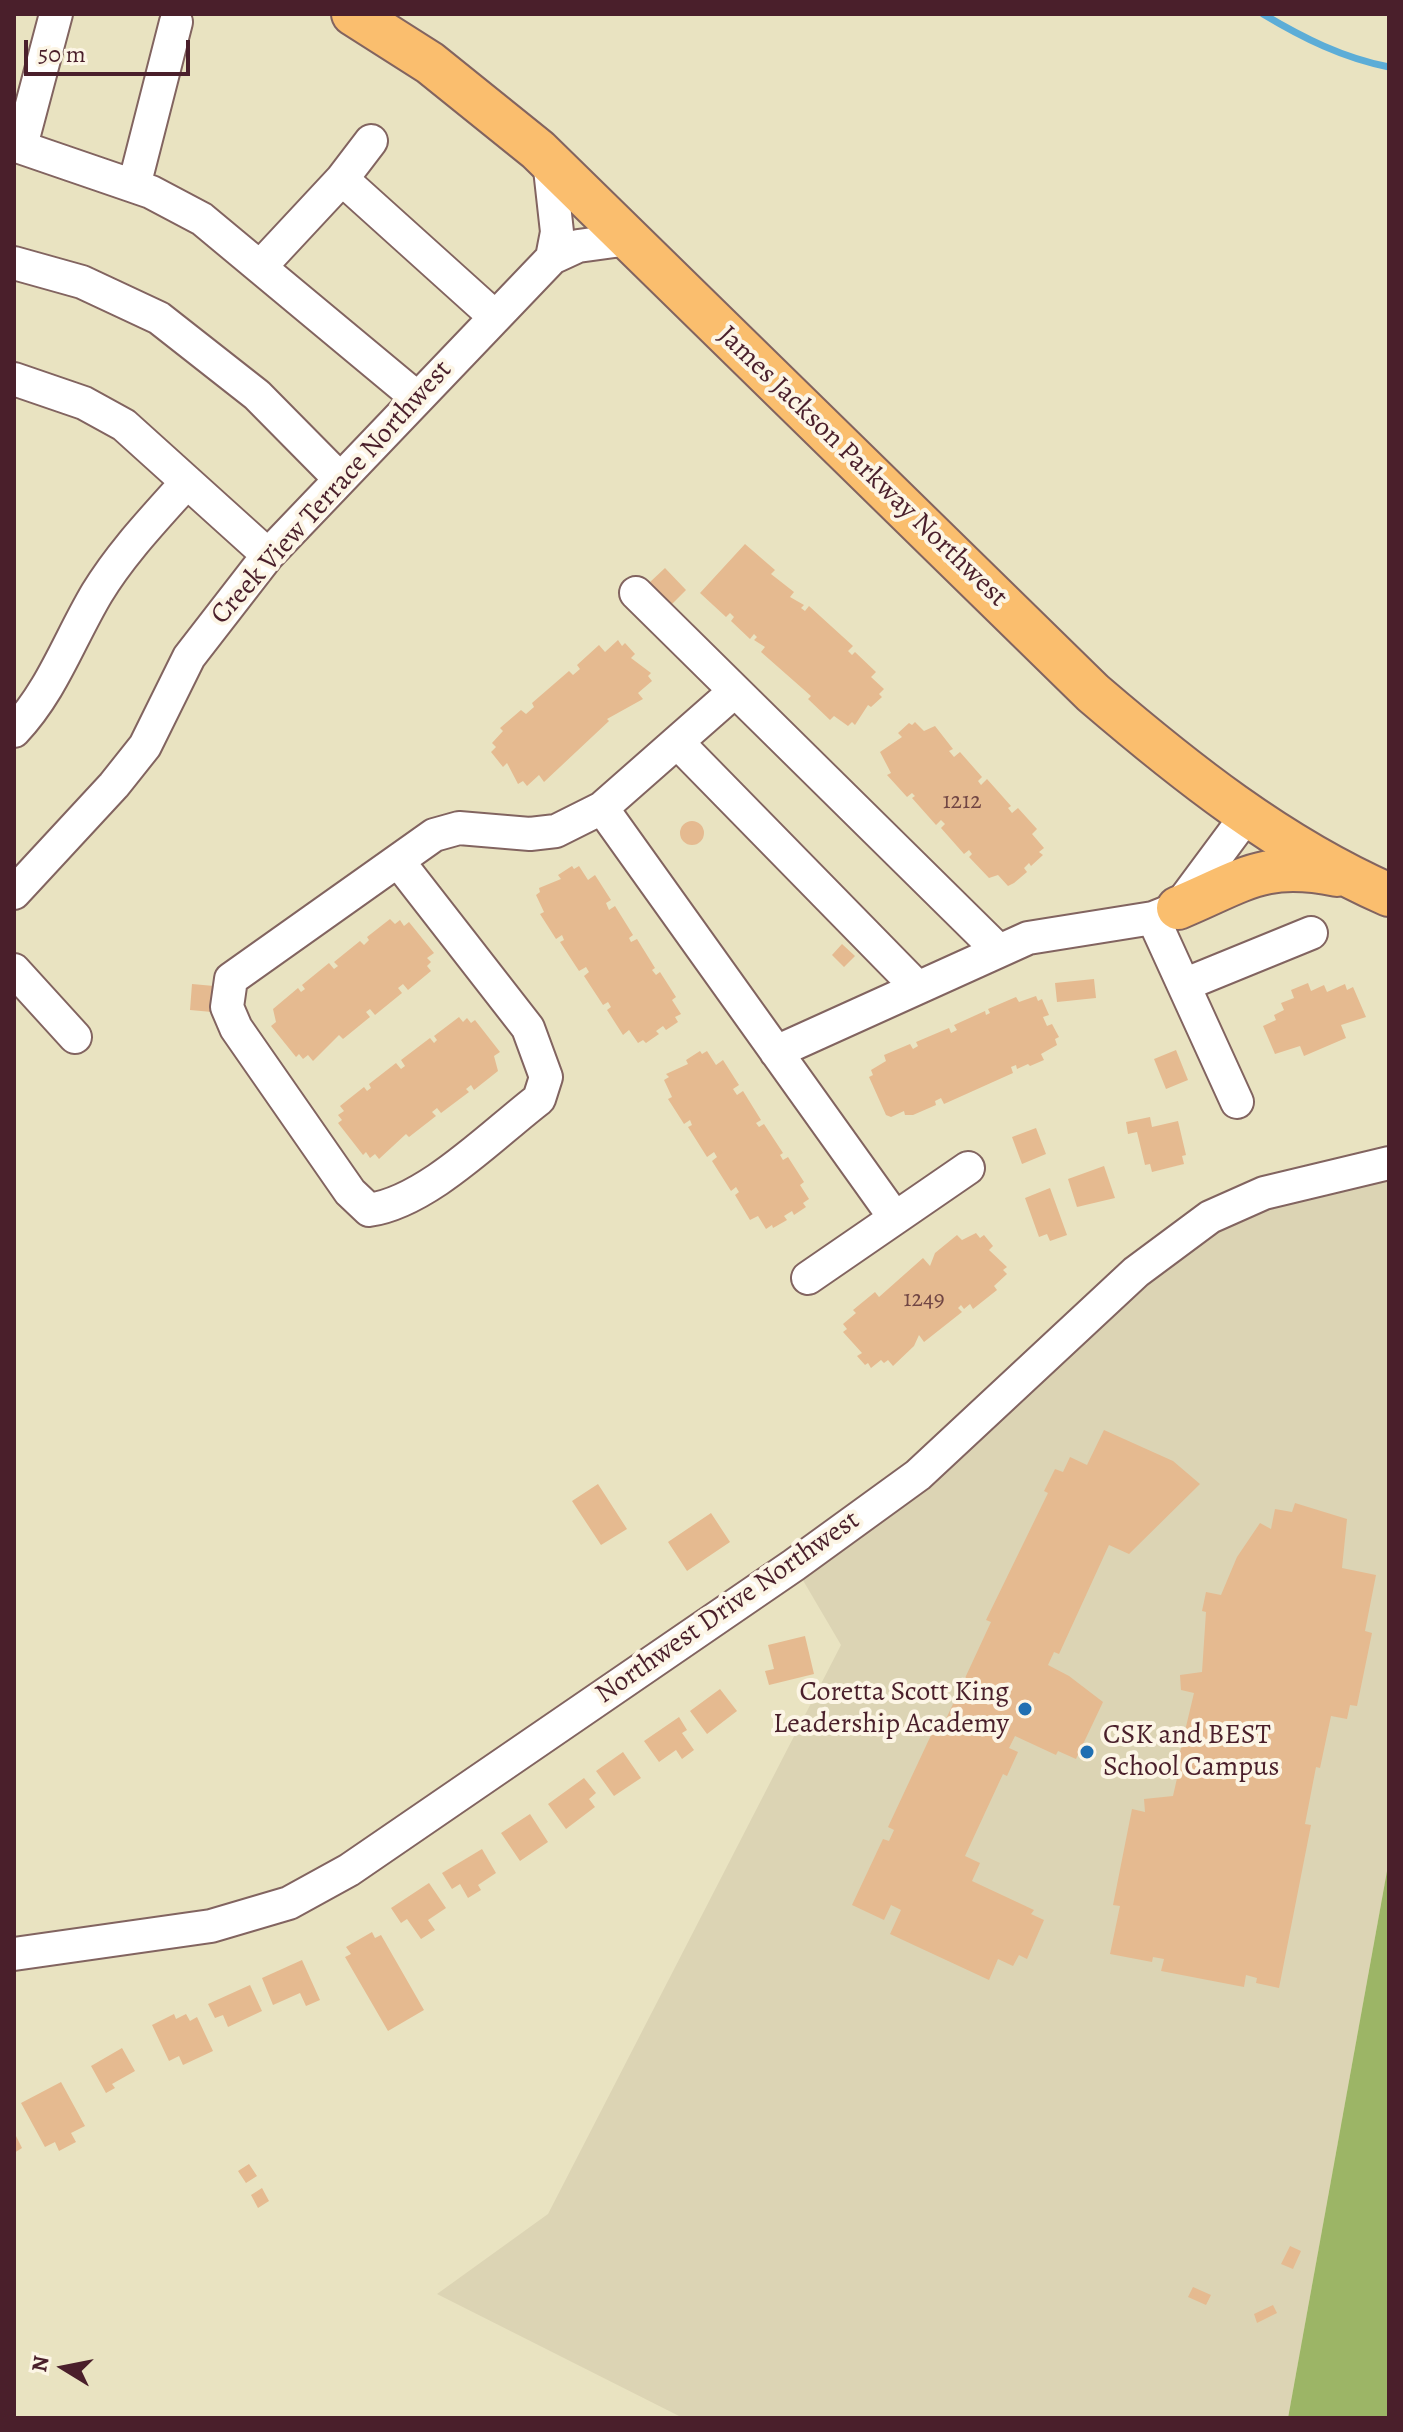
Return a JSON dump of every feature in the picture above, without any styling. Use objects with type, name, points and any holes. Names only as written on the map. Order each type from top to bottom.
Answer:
[{"type":"main road","name":"James Jackson Parkway Northwest","points":[[353,14],[430,63],[549,160],[1093,693],[1183,770],[1247,815],[1372,887]]},
{"type":"main road","points":[[1166,913],[1264,870],[1309,870],[1372,887]]},
{"type":"street","points":[[56,14],[18,145],[134,186],[202,219],[416,397]]},
{"type":"street","points":[[134,186],[176,22]]},
{"type":"street","points":[[260,267],[342,179],[371,141]]},
{"type":"street","points":[[549,160],[557,232],[552,258]]},
{"type":"street","points":[[342,179],[494,316]]},
{"type":"street","name":"Creek View Terrace Northwest","points":[[14,893],[114,785],[145,746],[189,657],[268,555],[339,478],[552,258],[578,246],[629,239]]},
{"type":"street","points":[[14,263],[82,282],[159,318],[257,395],[339,478]]},
{"type":"street","points":[[14,379],[84,403],[124,425],[268,555]]},
{"type":"street","points":[[14,731],[42,698],[79,625],[115,565],[187,482]]},
{"type":"street","points":[[636,593],[999,951]]},
{"type":"street","points":[[398,861],[528,1028],[546,1077],[539,1099],[424,1188],[389,1207],[369,1210],[350,1192],[236,1028],[227,1007],[231,979],[434,835],[459,828],[530,834],[556,831],[602,808],[735,691]]},
{"type":"street","points":[[677,742],[917,987]]},
{"type":"street","points":[[602,808],[895,1218]]},
{"type":"street","points":[[776,1052],[1028,938],[1166,913],[1247,815]]},
{"type":"street","points":[[1166,913],[1186,984],[1237,1102]]},
{"type":"street","points":[[1186,984],[1311,933]]},
{"type":"street","points":[[14,970],[75,1037]]},
{"type":"street","name":"Northwest Drive Northwest","points":[[14,1954],[211,1926],[289,1903],[349,1870],[794,1565],[918,1475],[1136,1272],[1210,1217],[1264,1193],[1389,1163]]},
{"type":"street","points":[[808,1278],[968,1168]]},
{"type":"shaded area","name":"CSK and BEST School Campus","points":[[1389,1163],[1389,1860],[1288,2418],[683,2418],[437,2294],[548,2214],[841,1645],[794,1565],[1210,1217]]},
{"type":"green space","points":[[1389,1860],[1389,2418],[1288,2418]]},
{"type":"building","points":[[745,544],[775,570],[771,574],[794,592],[790,597],[804,605],[801,608],[805,611],[809,606],[853,646],[848,651],[852,655],[855,652],[876,672],[871,677],[884,689],[879,694],[882,697],[871,707],[868,705],[855,725],[852,722],[848,726],[834,716],[830,720],[808,699],[811,696],[761,652],[765,647],[754,640],[757,637],[754,634],[750,639],[731,621],[734,617],[730,613],[726,617],[700,593]]},
{"type":"building","points":[[665,568],[686,590],[671,605],[649,583]]},
{"type":"building","points":[[618,640],[635,654],[631,658],[651,673],[648,676],[652,681],[638,693],[643,699],[607,719],[609,721],[544,782],[539,775],[527,786],[523,781],[518,784],[507,763],[503,767],[491,752],[496,747],[492,743],[503,731],[500,728],[521,710],[526,714],[534,707],[532,703],[569,671],[573,675],[580,669],[577,665],[599,645],[605,652]]},
{"type":"building","points":[[915,722],[924,731],[935,726],[953,749],[949,751],[954,757],[960,752],[982,777],[978,781],[981,785],[987,779],[1011,806],[1008,808],[1012,813],[1018,808],[1037,829],[1032,834],[1044,848],[1039,852],[1043,855],[1031,866],[1029,863],[1024,868],[1027,872],[1014,883],[1008,886],[998,875],[989,878],[969,857],[972,854],[969,850],[964,854],[941,828],[945,824],[941,820],[936,825],[912,798],[915,796],[912,793],[907,797],[887,775],[891,773],[880,752],[902,737],[898,733],[909,723],[912,725]]},
{"type":"building","points":[[692,821],[701,824],[704,833],[701,842],[692,845],[683,842],[680,833],[683,824]]},
{"type":"building","points":[[572,866],[574,869],[579,866],[588,880],[595,875],[611,900],[606,903],[609,910],[615,906],[633,935],[629,938],[631,942],[637,939],[655,968],[652,970],[656,975],[660,972],[676,997],[672,1000],[681,1014],[675,1017],[678,1022],[666,1030],[663,1026],[656,1031],[659,1034],[646,1043],[643,1040],[638,1043],[629,1030],[623,1035],[607,1010],[611,1007],[608,1002],[603,1005],[584,976],[589,972],[586,967],[579,971],[560,942],[564,940],[562,935],[556,939],[540,914],[544,912],[536,895],[540,892],[539,888],[561,879],[558,875]]},
{"type":"building","points":[[390,919],[395,924],[400,920],[404,926],[409,922],[434,953],[427,958],[431,962],[427,966],[431,971],[408,990],[403,984],[398,988],[402,993],[375,1015],[370,1009],[366,1012],[370,1017],[343,1039],[339,1035],[313,1061],[308,1055],[303,1059],[299,1054],[296,1057],[271,1026],[276,1022],[273,1009],[298,988],[301,992],[305,989],[302,985],[329,963],[334,969],[338,966],[334,962],[360,941],[364,945],[369,940],[367,937]]},
{"type":"building","points":[[842,944],[855,956],[844,967],[832,955]]},
{"type":"building","points":[[1094,979],[1096,998],[1057,1002],[1055,983]]},
{"type":"building","points":[[1308,983],[1311,991],[1324,985],[1327,992],[1345,984],[1347,990],[1353,987],[1366,1017],[1341,1025],[1346,1038],[1304,1056],[1300,1046],[1275,1054],[1263,1026],[1276,1020],[1274,1015],[1284,1010],[1281,1003],[1294,998],[1291,990]]},
{"type":"building","points":[[192,984],[214,986],[212,1012],[190,1010]]},
{"type":"building","points":[[1036,996],[1038,1001],[1042,999],[1049,1015],[1043,1017],[1047,1026],[1052,1024],[1059,1037],[1055,1039],[1057,1045],[1041,1054],[1044,1060],[1017,1069],[1016,1065],[1011,1067],[1013,1073],[944,1104],[941,1098],[935,1101],[936,1105],[913,1115],[905,1115],[904,1111],[891,1117],[886,1115],[869,1077],[873,1075],[871,1070],[886,1061],[884,1055],[910,1044],[913,1049],[918,1046],[916,1042],[949,1028],[951,1033],[957,1030],[954,1025],[985,1011],[986,1015],[990,1013],[988,1009],[1016,997],[1019,1002]]},
{"type":"building","points":[[459,1017],[463,1022],[467,1018],[471,1023],[475,1020],[500,1052],[494,1056],[498,1071],[474,1090],[471,1085],[466,1089],[469,1092],[441,1113],[437,1108],[432,1112],[436,1116],[409,1137],[406,1134],[379,1159],[375,1154],[370,1158],[366,1152],[363,1155],[338,1123],[342,1120],[338,1115],[344,1111],[340,1106],[364,1087],[367,1091],[371,1088],[369,1084],[396,1063],[401,1069],[405,1066],[401,1060],[430,1038],[434,1043],[437,1040],[434,1036]]},
{"type":"building","points":[[1176,1050],[1188,1080],[1166,1089],[1154,1059]]},
{"type":"building","points":[[700,1051],[702,1054],[707,1051],[716,1065],[723,1060],[739,1085],[733,1089],[737,1095],[743,1091],[761,1120],[756,1123],[759,1127],[764,1124],[783,1153],[780,1155],[783,1160],[788,1157],[804,1182],[800,1185],[809,1199],[803,1203],[806,1207],[794,1215],[792,1211],[784,1216],[787,1220],[773,1228],[772,1225],[766,1229],[758,1216],[750,1220],[735,1195],[739,1192],[736,1187],[731,1191],[712,1161],[717,1157],[714,1152],[707,1157],[688,1127],[692,1125],[690,1120],[684,1124],[668,1099],[672,1097],[664,1080],[669,1077],[666,1074],[688,1064],[686,1060]]},
{"type":"building","points":[[1150,1117],[1152,1127],[1178,1121],[1186,1155],[1182,1156],[1184,1164],[1152,1172],[1150,1164],[1145,1165],[1137,1132],[1128,1134],[1126,1122]]},
{"type":"building","points":[[1036,1128],[1046,1154],[1022,1164],[1012,1137]]},
{"type":"building","points":[[1104,1166],[1115,1198],[1077,1207],[1068,1179]]},
{"type":"building","points":[[1050,1188],[1067,1235],[1050,1241],[1047,1234],[1039,1237],[1025,1198]]},
{"type":"building","points":[[976,1233],[980,1238],[984,1235],[993,1246],[989,1250],[1007,1267],[1003,1270],[1007,1274],[994,1286],[997,1290],[973,1309],[970,1304],[964,1309],[961,1305],[958,1308],[962,1312],[924,1342],[919,1335],[914,1346],[893,1366],[888,1360],[884,1363],[881,1360],[871,1368],[868,1363],[865,1365],[857,1356],[862,1353],[843,1332],[847,1329],[843,1324],[856,1313],[853,1310],[875,1292],[879,1297],[923,1258],[930,1266],[935,1253],[957,1235],[962,1240]]},
{"type":"building","name":"Coretta Scott King Leadership Academy","points":[[1104,1430],[1173,1461],[1200,1484],[1129,1554],[1109,1545],[1059,1654],[1054,1652],[1048,1665],[1069,1676],[1103,1702],[1076,1759],[1058,1751],[1056,1755],[1015,1736],[1009,1748],[1018,1752],[1007,1776],[1003,1774],[965,1856],[980,1863],[972,1881],[1034,1910],[1031,1914],[1044,1920],[1027,1959],[1019,1955],[1013,1966],[998,1959],[989,1980],[890,1934],[901,1910],[891,1905],[884,1920],[852,1905],[883,1839],[889,1841],[894,1830],[888,1827],[940,1716],[946,1719],[991,1622],[986,1620],[1048,1493],[1044,1491],[1055,1469],[1063,1472],[1070,1457],[1087,1465]]},
{"type":"building","points":[[598,1484],[627,1529],[601,1545],[572,1501]]},
{"type":"building","points":[[1295,1503],[1347,1519],[1342,1568],[1376,1575],[1365,1631],[1372,1633],[1357,1706],[1350,1705],[1347,1719],[1331,1716],[1320,1768],[1316,1767],[1305,1824],[1311,1825],[1279,1988],[1256,1983],[1257,1978],[1246,1975],[1244,1987],[1161,1971],[1164,1959],[1153,1957],[1152,1962],[1110,1954],[1120,1906],[1113,1905],[1132,1809],[1145,1812],[1144,1799],[1173,1796],[1178,1774],[1175,1773],[1194,1693],[1181,1690],[1180,1675],[1202,1672],[1206,1612],[1202,1611],[1206,1592],[1221,1595],[1237,1557],[1260,1523],[1271,1529],[1275,1509],[1292,1512]]},
{"type":"building","points":[[711,1513],[730,1542],[687,1571],[668,1542]]},
{"type":"building","points":[[805,1636],[814,1674],[769,1685],[765,1671],[774,1669],[768,1645]]},
{"type":"building","points":[[720,1689],[737,1711],[707,1734],[690,1711]]},
{"type":"building","points":[[679,1717],[687,1730],[682,1733],[694,1750],[682,1759],[676,1750],[659,1762],[644,1741]]},
{"type":"building","points":[[623,1752],[641,1778],[614,1796],[596,1771]]},
{"type":"building","points":[[584,1778],[596,1793],[589,1799],[595,1807],[566,1829],[548,1804]]},
{"type":"building","points":[[530,1814],[548,1842],[520,1861],[501,1833]]},
{"type":"building","points":[[482,1849],[496,1873],[478,1885],[481,1890],[468,1898],[460,1884],[452,1889],[442,1873]]},
{"type":"building","points":[[429,1883],[446,1908],[428,1920],[435,1930],[421,1939],[407,1919],[401,1923],[391,1908]]},
{"type":"building","points":[[372,1932],[375,1938],[381,1935],[424,2010],[388,2031],[345,1957],[351,1954],[346,1947]]},
{"type":"building","points":[[302,1960],[320,2000],[306,2006],[300,1993],[273,2005],[262,1978]]},
{"type":"building","points":[[250,1985],[262,2011],[228,2027],[223,2015],[215,2018],[208,2004]]},
{"type":"building","points":[[174,2014],[176,2019],[186,2014],[190,2021],[197,2017],[213,2051],[183,2065],[179,2056],[169,2061],[152,2025]]},
{"type":"building","points":[[122,2048],[135,2071],[112,2084],[115,2088],[106,2093],[91,2066]]},
{"type":"building","points":[[61,2082],[85,2126],[71,2133],[76,2142],[59,2151],[55,2142],[45,2147],[21,2103]]},
{"type":"building","points":[[14,2132],[22,2148],[14,2153]]},
{"type":"building","points":[[249,2164],[257,2176],[246,2183],[238,2171]]},
{"type":"building","points":[[262,2188],[269,2201],[258,2208],[251,2195]]},
{"type":"building","points":[[1290,2246],[1301,2251],[1293,2269],[1281,2264]]},
{"type":"building","points":[[1193,2287],[1211,2295],[1206,2305],[1188,2297]]},
{"type":"building","points":[[1273,2305],[1277,2313],[1257,2323],[1254,2314]]},
{"type":"waterway","points":[[1263,14],[1324,46],[1389,67]]},
{"type":"place","name":"Coretta Scott King Leadership Academy","points":[[1025,1709]]},
{"type":"place","name":"CSK and BEST School Campus","points":[[1087,1752]]}]
